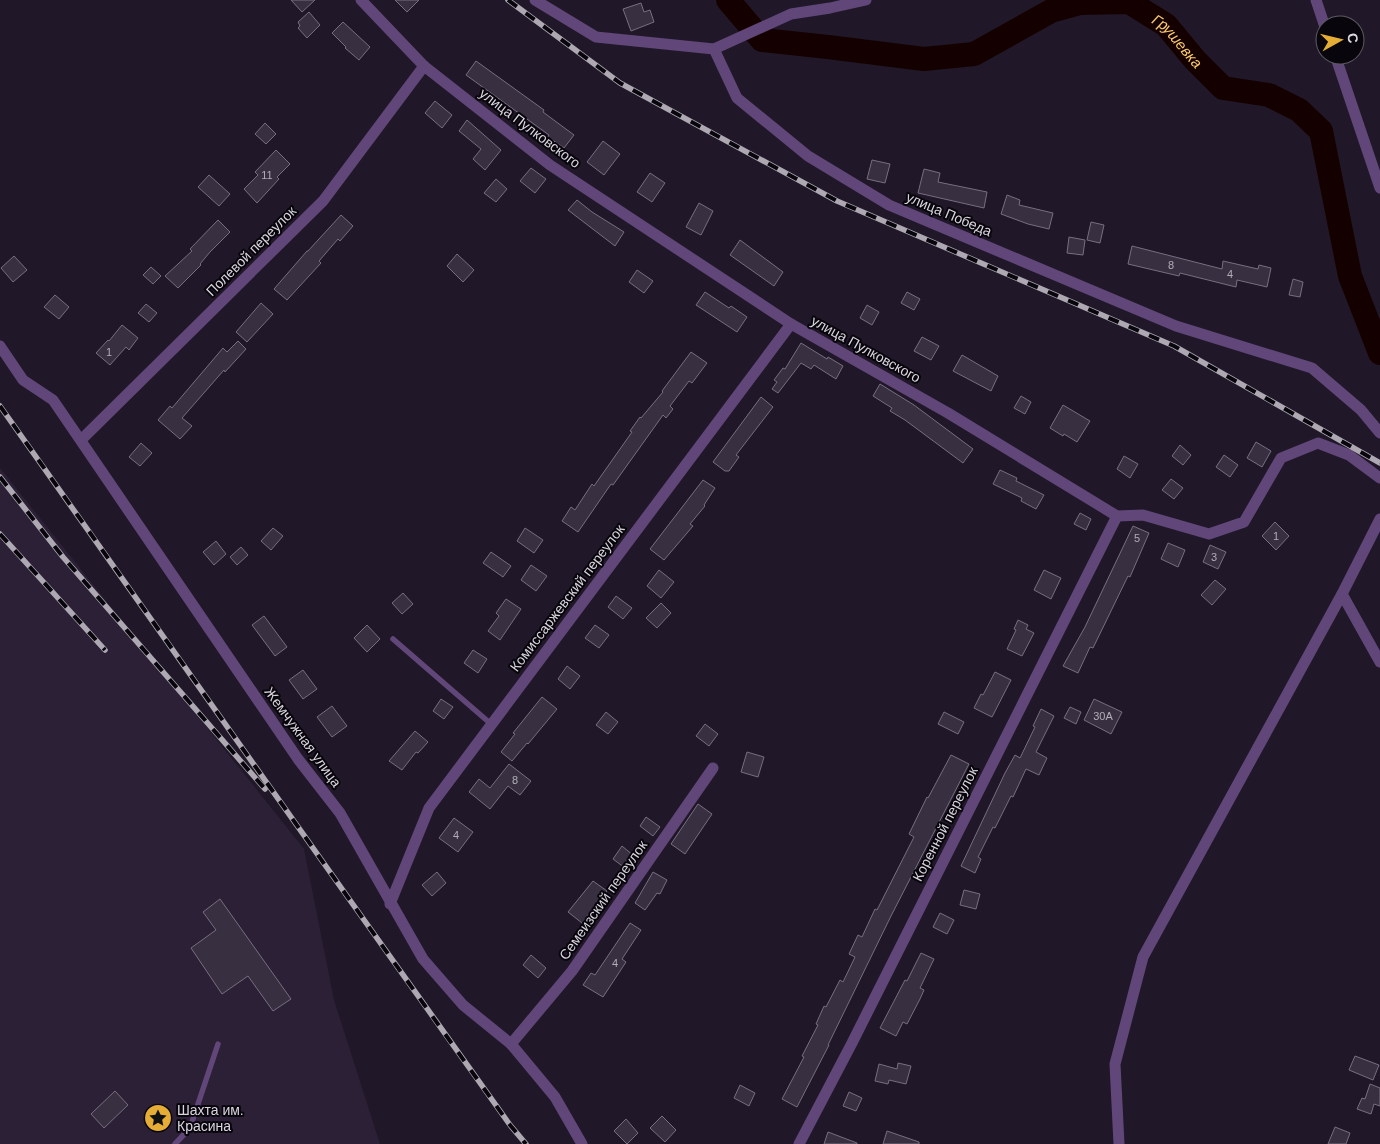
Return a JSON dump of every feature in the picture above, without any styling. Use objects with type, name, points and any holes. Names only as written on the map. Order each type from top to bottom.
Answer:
[{"type":"street","name":"улица Пулковского","points":[[361,0],[424,66],[550,165],[791,324],[948,413],[1117,516]]},
{"type":"street","points":[[535,0],[596,37],[714,49],[791,14],[866,0]]},
{"type":"street","points":[[1316,0],[1321,15]]},
{"type":"street","name":"улица Победа","points":[[714,49],[737,98],[808,156],[889,205],[1176,326],[1312,368],[1360,410],[1380,433]]},
{"type":"street","points":[[1338,65],[1380,188]]},
{"type":"street","name":"Полевой переулок","points":[[81,440],[323,201],[424,66]]},
{"type":"street","name":"Комиссаржевский переулок","points":[[390,904],[429,808],[791,324]]},
{"type":"street","name":"Жемчужная улица","points":[[0,346],[23,380],[53,400],[298,759],[340,813],[390,904],[423,959],[463,1005],[511,1044],[555,1097],[582,1144]]},
{"type":"street","points":[[1117,516],[1143,515],[1208,534],[1244,522],[1281,458],[1318,443],[1349,455],[1380,478]]},
{"type":"street","name":"Коренной переулок","points":[[798,1144],[852,1043],[1117,516]]},
{"type":"street","points":[[1119,1144],[1115,1064],[1143,957],[1342,594],[1380,519]]},
{"type":"street","points":[[1342,594],[1380,662]]},
{"type":"street","name":"Семеизский переулок","points":[[511,1044],[572,971],[713,768]]},
{"type":"lane","points":[[393,639],[491,724]]},
{"type":"lane","points":[[175,1144],[190,1128],[218,1044]]},
{"type":"shaded area","points":[[0,468],[304,849],[334,1000],[380,1144],[0,1144]]},
{"type":"building","points":[[291,0],[315,0],[302,12]]},
{"type":"building","points":[[395,0],[419,0],[407,12]]},
{"type":"building","points":[[641,3],[644,12],[650,10],[654,22],[631,31],[623,9]]},
{"type":"building","points":[[309,12],[320,25],[307,38],[298,28],[300,26],[298,22]]},
{"type":"building","points":[[343,22],[370,47],[359,60],[332,33]]},
{"type":"building","points":[[476,61],[544,110],[543,112],[574,135],[564,148],[466,75]]},
{"type":"building","points":[[435,101],[452,115],[442,128],[425,113]]},
{"type":"building","points":[[467,120],[501,150],[485,170],[473,159],[481,149],[459,131]]},
{"type":"building","points":[[265,123],[276,134],[266,144],[255,134]]},
{"type":"building","points":[[603,141],[620,154],[604,175],[587,162]]},
{"type":"building","points":[[276,150],[290,164],[277,177],[279,179],[257,203],[244,189],[258,175],[255,172]]},
{"type":"building","points":[[872,160],[890,164],[885,183],[867,179]]},
{"type":"building","points":[[531,168],[546,179],[535,193],[520,181]]},
{"type":"building","points":[[924,169],[940,173],[938,182],[987,192],[984,208],[918,193]]},
{"type":"building","points":[[650,173],[665,183],[652,202],[637,192]]},
{"type":"building","points":[[209,175],[230,194],[219,206],[198,187]]},
{"type":"building","points":[[496,179],[507,189],[496,202],[484,193]]},
{"type":"building","points":[[1007,195],[1020,200],[1019,205],[1053,213],[1049,229],[1001,214]]},
{"type":"building","points":[[577,200],[624,232],[615,246],[568,210]]},
{"type":"building","points":[[699,203],[713,211],[701,235],[686,227]]},
{"type":"building","points":[[341,215],[353,226],[340,241],[338,239],[319,261],[321,263],[287,300],[274,289]]},
{"type":"building","points":[[218,220],[230,232],[178,288],[165,276],[192,251],[190,249]]},
{"type":"building","points":[[1091,222],[1104,225],[1100,243],[1087,240]]},
{"type":"building","points":[[1069,237],[1085,240],[1083,255],[1067,253]]},
{"type":"building","points":[[740,240],[783,272],[774,286],[730,255]]},
{"type":"building","points":[[1132,246],[1222,269],[1223,261],[1258,269],[1259,265],[1271,268],[1267,287],[1237,280],[1236,287],[1180,273],[1179,276],[1128,264]]},
{"type":"building","points":[[457,254],[474,270],[463,282],[447,266]]},
{"type":"building","points":[[14,256],[27,270],[13,282],[1,268]]},
{"type":"building","points":[[151,267],[161,276],[153,284],[143,275]]},
{"type":"building","points":[[637,270],[653,281],[644,293],[629,282]]},
{"type":"building","points":[[1293,279],[1303,282],[1300,297],[1289,295]]},
{"type":"building","points":[[705,292],[747,317],[737,332],[696,305]]},
{"type":"building","points":[[907,292],[920,299],[914,310],[901,303]]},
{"type":"building","points":[[55,295],[69,307],[59,319],[44,307]]},
{"type":"building","points":[[261,303],[273,314],[247,342],[236,332]]},
{"type":"building","points":[[146,304],[157,313],[149,322],[138,313]]},
{"type":"building","points":[[867,305],[879,312],[872,325],[860,318]]},
{"type":"building","points":[[122,325],[138,338],[129,350],[126,347],[110,365],[96,353]]},
{"type":"building","points":[[922,337],[939,346],[931,360],[914,351]]},
{"type":"building","points":[[238,341],[246,349],[225,372],[224,370],[182,418],[192,426],[180,439],[158,420],[170,406],[172,408],[223,348],[227,352]]},
{"type":"building","points":[[801,343],[827,359],[828,357],[843,366],[836,379],[814,365],[811,369],[801,363],[778,393],[772,389],[777,382],[774,380],[783,368],[785,369]]},
{"type":"building","points":[[691,352],[707,363],[692,383],[689,381],[670,406],[673,409],[666,418],[663,415],[613,485],[611,484],[578,532],[562,521],[571,507],[575,510],[592,484],[594,486],[632,432],[630,431],[640,417],[663,392]]},
{"type":"building","points":[[962,355],[998,376],[991,391],[953,371]]},
{"type":"building","points":[[880,384],[914,405],[973,449],[963,463],[890,411],[892,408],[873,396]]},
{"type":"building","points":[[1021,396],[1031,402],[1025,414],[1014,408]]},
{"type":"building","points":[[761,397],[773,407],[736,455],[739,457],[729,471],[725,471],[713,462]]},
{"type":"building","points":[[1063,405],[1090,421],[1077,442],[1050,428]]},
{"type":"building","points":[[1256,442],[1271,451],[1262,467],[1247,458]]},
{"type":"building","points":[[141,443],[152,453],[140,466],[129,457]]},
{"type":"building","points":[[1180,445],[1191,455],[1183,465],[1172,456]]},
{"type":"building","points":[[1224,455],[1238,465],[1230,477],[1216,467]]},
{"type":"building","points":[[1124,456],[1138,464],[1130,478],[1117,469]]},
{"type":"building","points":[[1000,470],[1017,478],[1016,481],[1044,495],[1036,509],[1021,501],[1022,498],[993,484]]},
{"type":"building","points":[[1171,479],[1183,488],[1174,499],[1162,490]]},
{"type":"building","points":[[703,480],[715,488],[705,506],[690,524],[693,526],[664,560],[650,549]]},
{"type":"building","points":[[1080,513],[1091,519],[1086,530],[1074,524]]},
{"type":"building","points":[[1275,522],[1289,536],[1276,550],[1262,536]]},
{"type":"building","points":[[1133,526],[1149,533],[1130,577],[1128,576],[1093,648],[1090,647],[1078,673],[1063,666],[1085,627]]},
{"type":"building","points":[[273,528],[283,536],[271,550],[261,541]]},
{"type":"building","points":[[525,528],[543,540],[534,553],[517,541]]},
{"type":"building","points":[[216,541],[226,554],[214,565],[203,552]]},
{"type":"building","points":[[1168,543],[1185,550],[1178,567],[1161,559]]},
{"type":"building","points":[[1210,545],[1226,552],[1218,569],[1203,562]]},
{"type":"building","points":[[241,547],[248,555],[237,565],[230,557]]},
{"type":"building","points":[[491,552],[511,566],[503,577],[483,563]]},
{"type":"building","points":[[531,565],[547,576],[536,591],[521,580]]},
{"type":"building","points":[[659,570],[674,582],[661,598],[647,586]]},
{"type":"building","points":[[1044,570],[1061,578],[1051,599],[1034,590]]},
{"type":"building","points":[[1215,580],[1226,589],[1212,605],[1201,595]]},
{"type":"building","points":[[403,593],[413,604],[402,614],[392,603]]},
{"type":"building","points":[[616,596],[632,608],[623,619],[608,607]]},
{"type":"building","points":[[506,599],[521,609],[500,640],[488,631],[499,616],[496,613]]},
{"type":"building","points":[[661,603],[671,613],[657,628],[646,618]]},
{"type":"building","points":[[264,616],[287,647],[275,656],[252,625]]},
{"type":"building","points":[[1018,620],[1028,625],[1026,629],[1034,633],[1022,656],[1007,649],[1016,630],[1014,629]]},
{"type":"building","points":[[367,625],[380,639],[367,652],[354,638]]},
{"type":"building","points":[[595,625],[609,635],[599,648],[585,638]]},
{"type":"building","points":[[473,650],[487,659],[478,673],[464,663]]},
{"type":"building","points":[[567,666],[580,676],[570,689],[558,679]]},
{"type":"building","points":[[303,670],[317,689],[303,699],[289,680]]},
{"type":"building","points":[[995,672],[1011,680],[992,717],[974,708]]},
{"type":"building","points":[[542,697],[557,709],[512,761],[501,752],[515,734],[513,733]]},
{"type":"building","points":[[441,699],[453,707],[444,719],[433,711]]},
{"type":"building","points":[[1094,699],[1122,712],[1111,734],[1084,720]]},
{"type":"building","points":[[332,706],[347,726],[332,737],[317,717]]},
{"type":"building","points":[[1070,707],[1081,712],[1076,724],[1064,718]]},
{"type":"building","points":[[1041,709],[1054,716],[1036,752],[1047,758],[1039,775],[1026,769],[1013,797],[1011,796],[978,857],[981,859],[975,873],[961,866],[1005,773],[1015,755],[1020,758],[1035,727],[1033,726]]},
{"type":"building","points":[[606,712],[618,722],[608,734],[596,725]]},
{"type":"building","points":[[944,712],[964,722],[958,734],[938,724]]},
{"type":"building","points":[[705,724],[718,734],[709,746],[696,736]]},
{"type":"building","points":[[415,731],[428,742],[418,753],[416,752],[402,770],[389,761]]},
{"type":"building","points":[[747,752],[764,757],[758,777],[741,772]]},
{"type":"building","points":[[951,755],[969,764],[891,916],[797,1107],[782,1099],[804,1057],[802,1056],[818,1025],[816,1024],[824,1006],[826,1007],[840,980],[843,982],[855,957],[849,954],[858,935],[862,937],[875,909],[877,910],[914,837],[909,834]]},
{"type":"building","points":[[509,764],[531,781],[520,795],[508,786],[490,809],[469,792],[479,779],[490,788]]},
{"type":"building","points":[[698,804],[712,814],[685,854],[671,844]]},
{"type":"building","points":[[646,817],[660,827],[653,836],[640,826]]},
{"type":"building","points":[[454,818],[473,832],[458,852],[439,838]]},
{"type":"building","points":[[622,846],[634,856],[625,868],[613,859]]},
{"type":"building","points":[[437,872],[446,883],[432,896],[422,885]]},
{"type":"building","points":[[653,872],[667,880],[660,894],[657,893],[645,910],[635,903]]},
{"type":"building","points":[[593,881],[607,891],[582,923],[568,912]]},
{"type":"building","points":[[964,890],[980,894],[976,909],[960,905]]},
{"type":"building","points":[[220,899],[291,999],[273,1011],[248,976],[222,994],[191,948],[216,930],[203,912]]},
{"type":"building","points":[[940,913],[954,920],[947,934],[933,927]]},
{"type":"building","points":[[630,923],[641,930],[622,959],[626,962],[603,997],[583,985],[591,973],[595,975]]},
{"type":"building","points":[[921,953],[934,959],[920,988],[924,990],[920,999],[907,1024],[903,1022],[896,1036],[880,1028]]},
{"type":"building","points":[[531,955],[546,968],[538,978],[523,965]]},
{"type":"building","points":[[1355,1056],[1379,1065],[1373,1080],[1349,1070]]},
{"type":"building","points":[[898,1063],[911,1066],[906,1084],[889,1080],[888,1084],[875,1081],[879,1064],[897,1069]]},
{"type":"building","points":[[1370,1084],[1380,1088],[1380,1106],[1374,1104],[1371,1114],[1357,1109],[1362,1098],[1365,1099]]},
{"type":"building","points":[[740,1085],[755,1093],[749,1106],[734,1098]]},
{"type":"building","points":[[115,1091],[128,1105],[104,1128],[91,1114]]},
{"type":"building","points":[[849,1092],[862,1098],[856,1111],[843,1106]]},
{"type":"building","points":[[662,1116],[676,1130],[665,1142],[650,1128]]},
{"type":"building","points":[[626,1119],[638,1133],[627,1144],[614,1131]]},
{"type":"building","points":[[1335,1127],[1350,1133],[1346,1144],[1328,1144]]},
{"type":"building","points":[[887,1131],[919,1142],[919,1144],[883,1144]]},
{"type":"building","points":[[828,1132],[857,1143],[857,1144],[824,1144]]},
{"type":"waterway","name":"Грушевка","points":[[728,0],[762,40],[924,59],[974,54],[1051,11],[1080,3],[1129,2],[1166,25],[1195,60],[1223,88],[1269,95],[1299,110],[1321,131],[1350,276],[1380,353]]},
{"type":"railway","points":[[508,0],[620,83],[837,201],[1174,346],[1380,463]]},
{"type":"railway","points":[[0,406],[510,1125],[526,1144]]},
{"type":"railway","points":[[0,477],[63,557],[265,789]]},
{"type":"railway","points":[[0,534],[105,650]]},
{"type":"place","name":"Шахта им. Красина","points":[[158,1118]]}]
